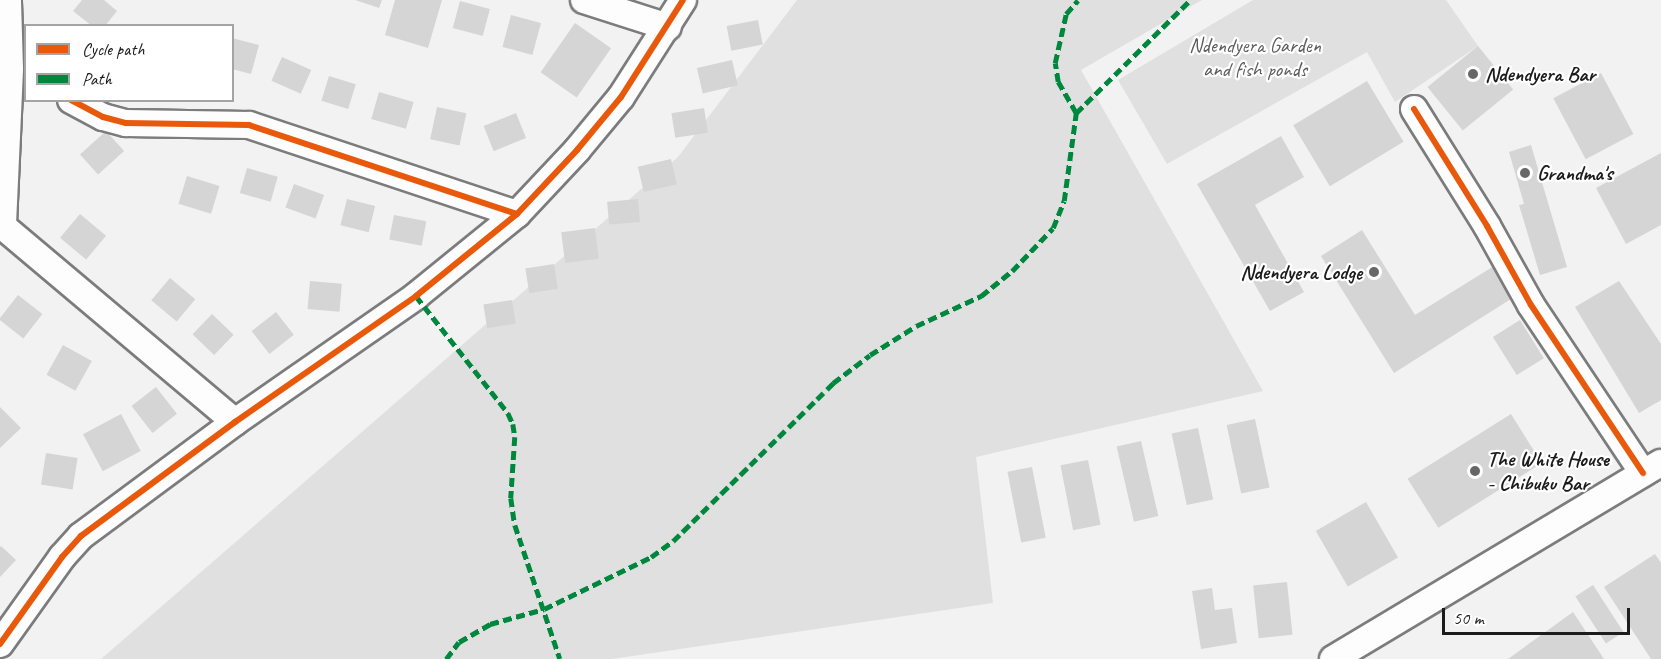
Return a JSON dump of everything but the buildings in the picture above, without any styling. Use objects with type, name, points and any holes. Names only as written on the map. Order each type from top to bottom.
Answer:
[{"type":"street","points":[[8,0],[18,73],[2,224],[235,422]]},
{"type":"street","points":[[584,0],[668,27]]},
{"type":"street","points":[[0,644],[62,556],[81,536],[235,422],[416,296],[517,214],[599,124],[668,27],[684,0]]},
{"type":"street","points":[[75,102],[103,117],[126,123],[227,123],[272,131],[517,214]]},
{"type":"street","points":[[1331,658],[1652,468],[1537,315],[1487,226],[1414,109]]},
{"type":"green space","points":[[797,0],[1202,0],[1081,70],[1263,391],[976,457],[993,603],[612,659],[101,659],[678,157]]},
{"type":"green space","name":"Ndendyera Garden and fish ponds","points":[[1253,0],[1446,0],[1478,46],[1395,102],[1367,52],[1167,164],[1118,80]]},
{"type":"marked path","points":[[1076,113],[1058,82],[1055,63],[1066,14],[1078,0]]},
{"type":"marked path","points":[[446,659],[459,642],[490,624],[544,609],[651,557],[673,541],[833,383],[870,355],[916,326],[981,296],[1012,271],[1053,228],[1064,201],[1076,113],[1190,0]]},
{"type":"marked path","points":[[416,296],[508,413],[513,424],[515,437],[511,498],[515,525],[560,659]]},
{"type":"cycle path","points":[[0,644],[62,557],[81,536],[235,422],[416,296],[517,214],[577,150],[621,97],[683,0]]},
{"type":"cycle path","points":[[75,102],[103,117],[126,123],[249,125],[517,214]]},
{"type":"cycle path","points":[[1414,109],[1487,226],[1531,305],[1643,473]]},
{"type":"place","name":"Ndendyera Bar","points":[[1473,74]]},
{"type":"place","name":"Grandma's","points":[[1525,173]]},
{"type":"place","name":"Ndendyera Lodge","points":[[1374,272]]},
{"type":"place","name":"The White House - Chibuku Bar","points":[[1475,471]]}]
